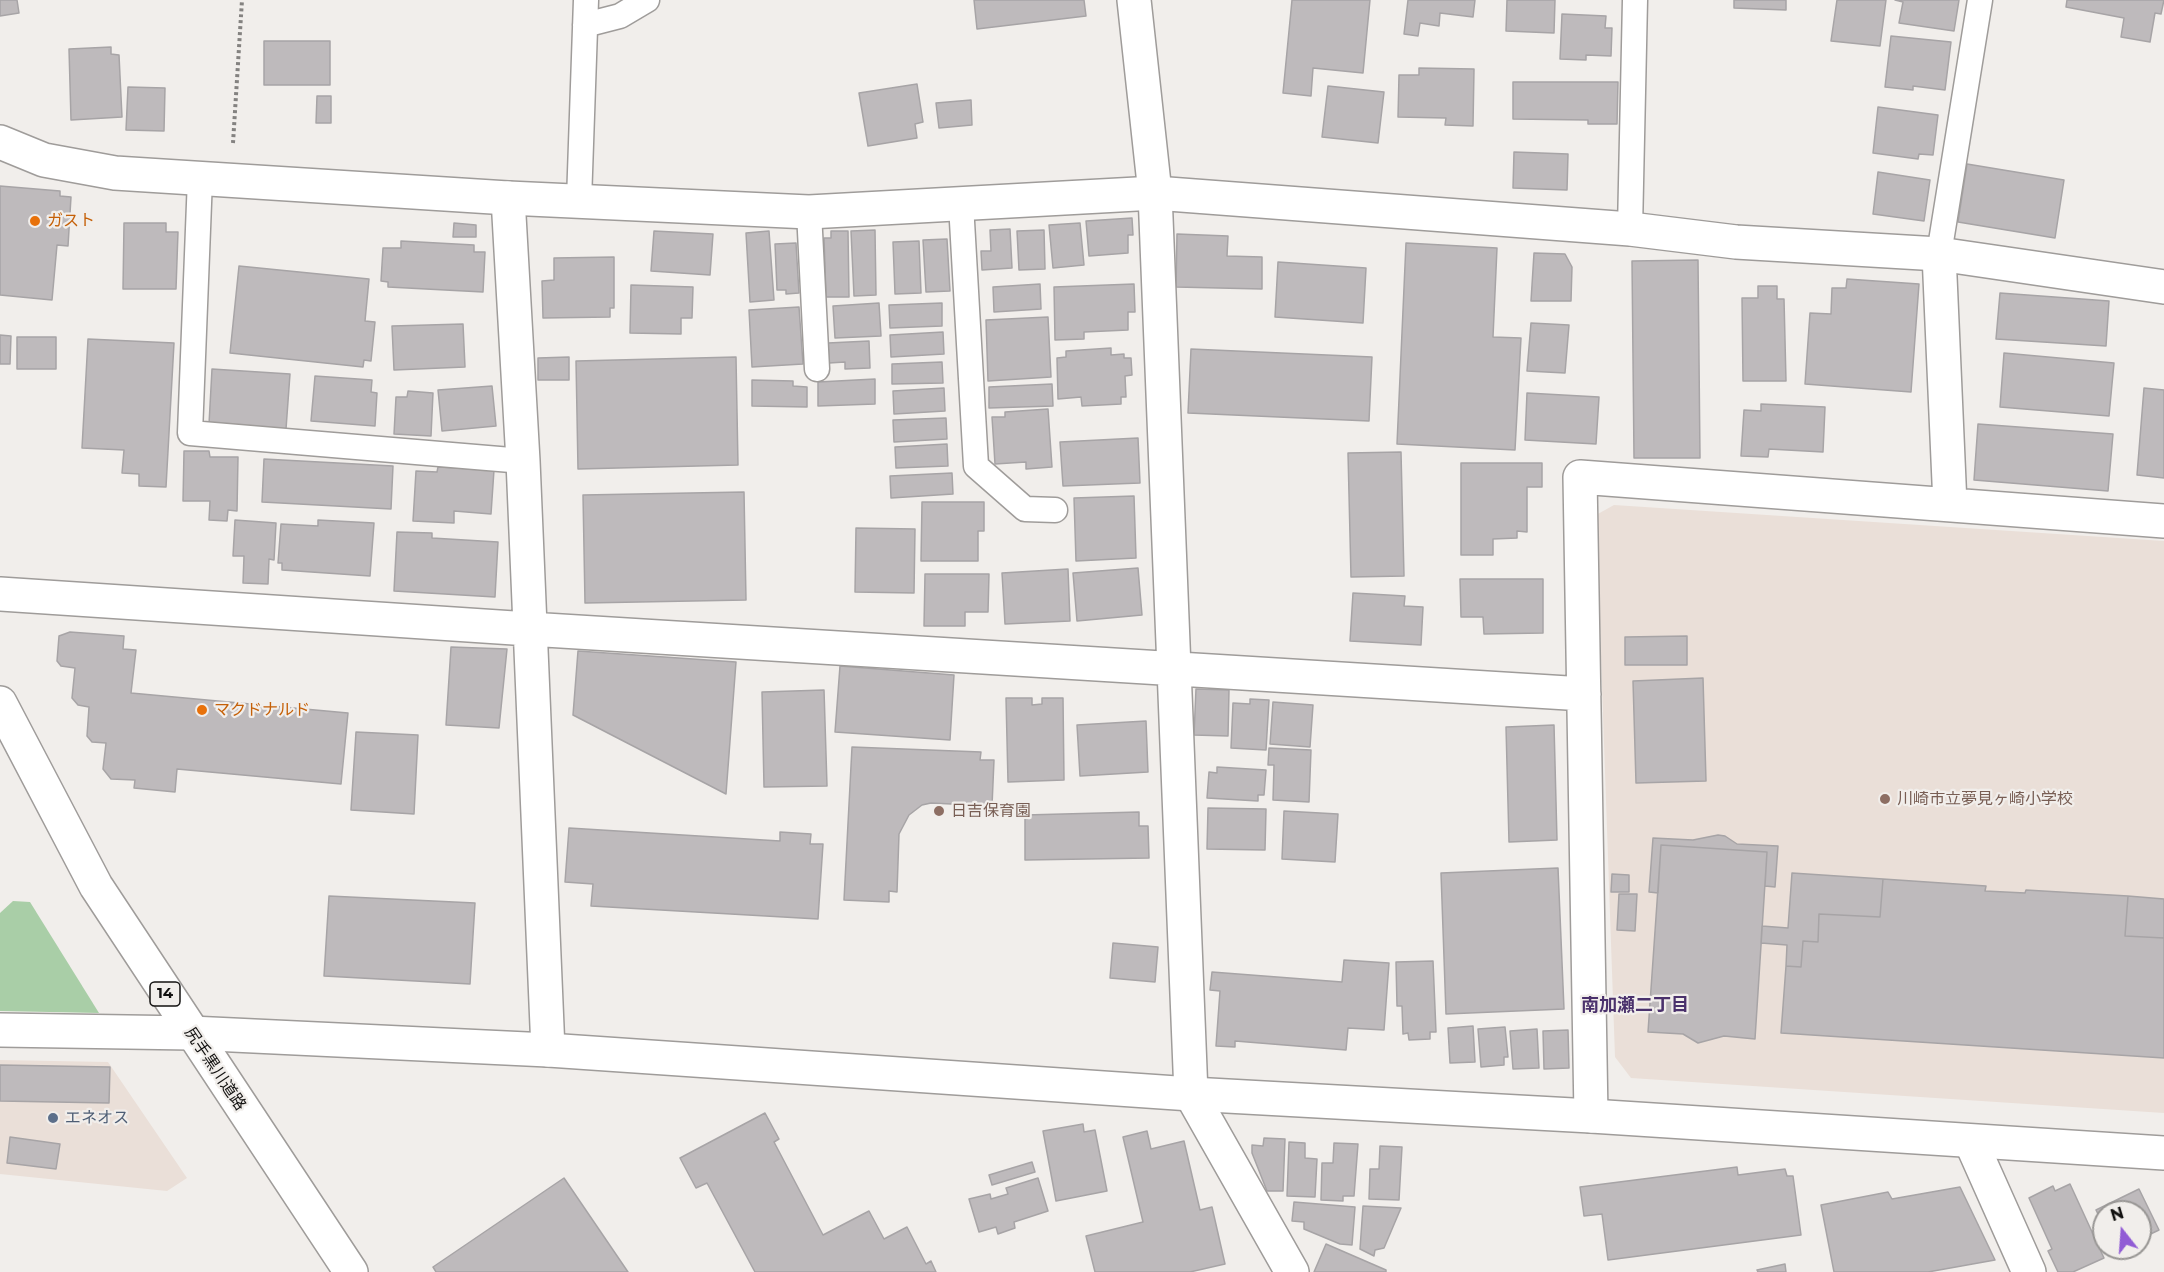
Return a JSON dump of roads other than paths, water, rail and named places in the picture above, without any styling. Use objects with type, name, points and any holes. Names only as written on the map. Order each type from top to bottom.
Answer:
[{"type":"street","points":[[1134,0],[1155,193],[1191,1094],[1292,1272]]},
{"type":"street","points":[[0,142],[44,160],[115,173],[508,198],[808,212],[1155,193],[1630,229],[1736,242],[1939,254],[2164,286]]},
{"type":"street","points":[[508,198],[523,461],[548,1050]]},
{"type":"street","points":[[1939,254],[1950,505]]},
{"type":"street","points":[[1591,1116],[1580,477],[2164,521]]},
{"type":"street","points":[[0,594],[1584,694]]},
{"type":"street","name":"尻手黒川道路","points":[[0,704],[96,886],[351,1272]]},
{"type":"street","points":[[0,1030],[191,1033],[548,1050],[1191,1094],[1591,1116],[2164,1153]]},
{"type":"street","points":[[1971,1142],[2029,1272]]},
{"type":"lane","points":[[579,201],[586,0]]},
{"type":"lane","points":[[585,25],[620,16],[647,0]]},
{"type":"lane","points":[[1630,229],[1635,0]]},
{"type":"lane","points":[[1939,254],[1980,0]]},
{"type":"lane","points":[[200,178],[190,433],[523,461]]},
{"type":"lane","points":[[961,204],[976,466],[1025,509],[1055,510]]},
{"type":"lane","points":[[808,212],[817,369]]},
{"type":"place","name":"ガスト","points":[[35,221]]},
{"type":"place","name":"マクドナルド","points":[[202,710]]},
{"type":"place","name":"川崎市立夢見ヶ崎小学校","points":[[1885,799]]},
{"type":"place","name":"日吉保育園","points":[[939,811]]},
{"type":"place","name":"エネオス","points":[[53,1118]]},
{"type":"district","name":"南加瀬二丁目","points":[[1635,1006]]}]
